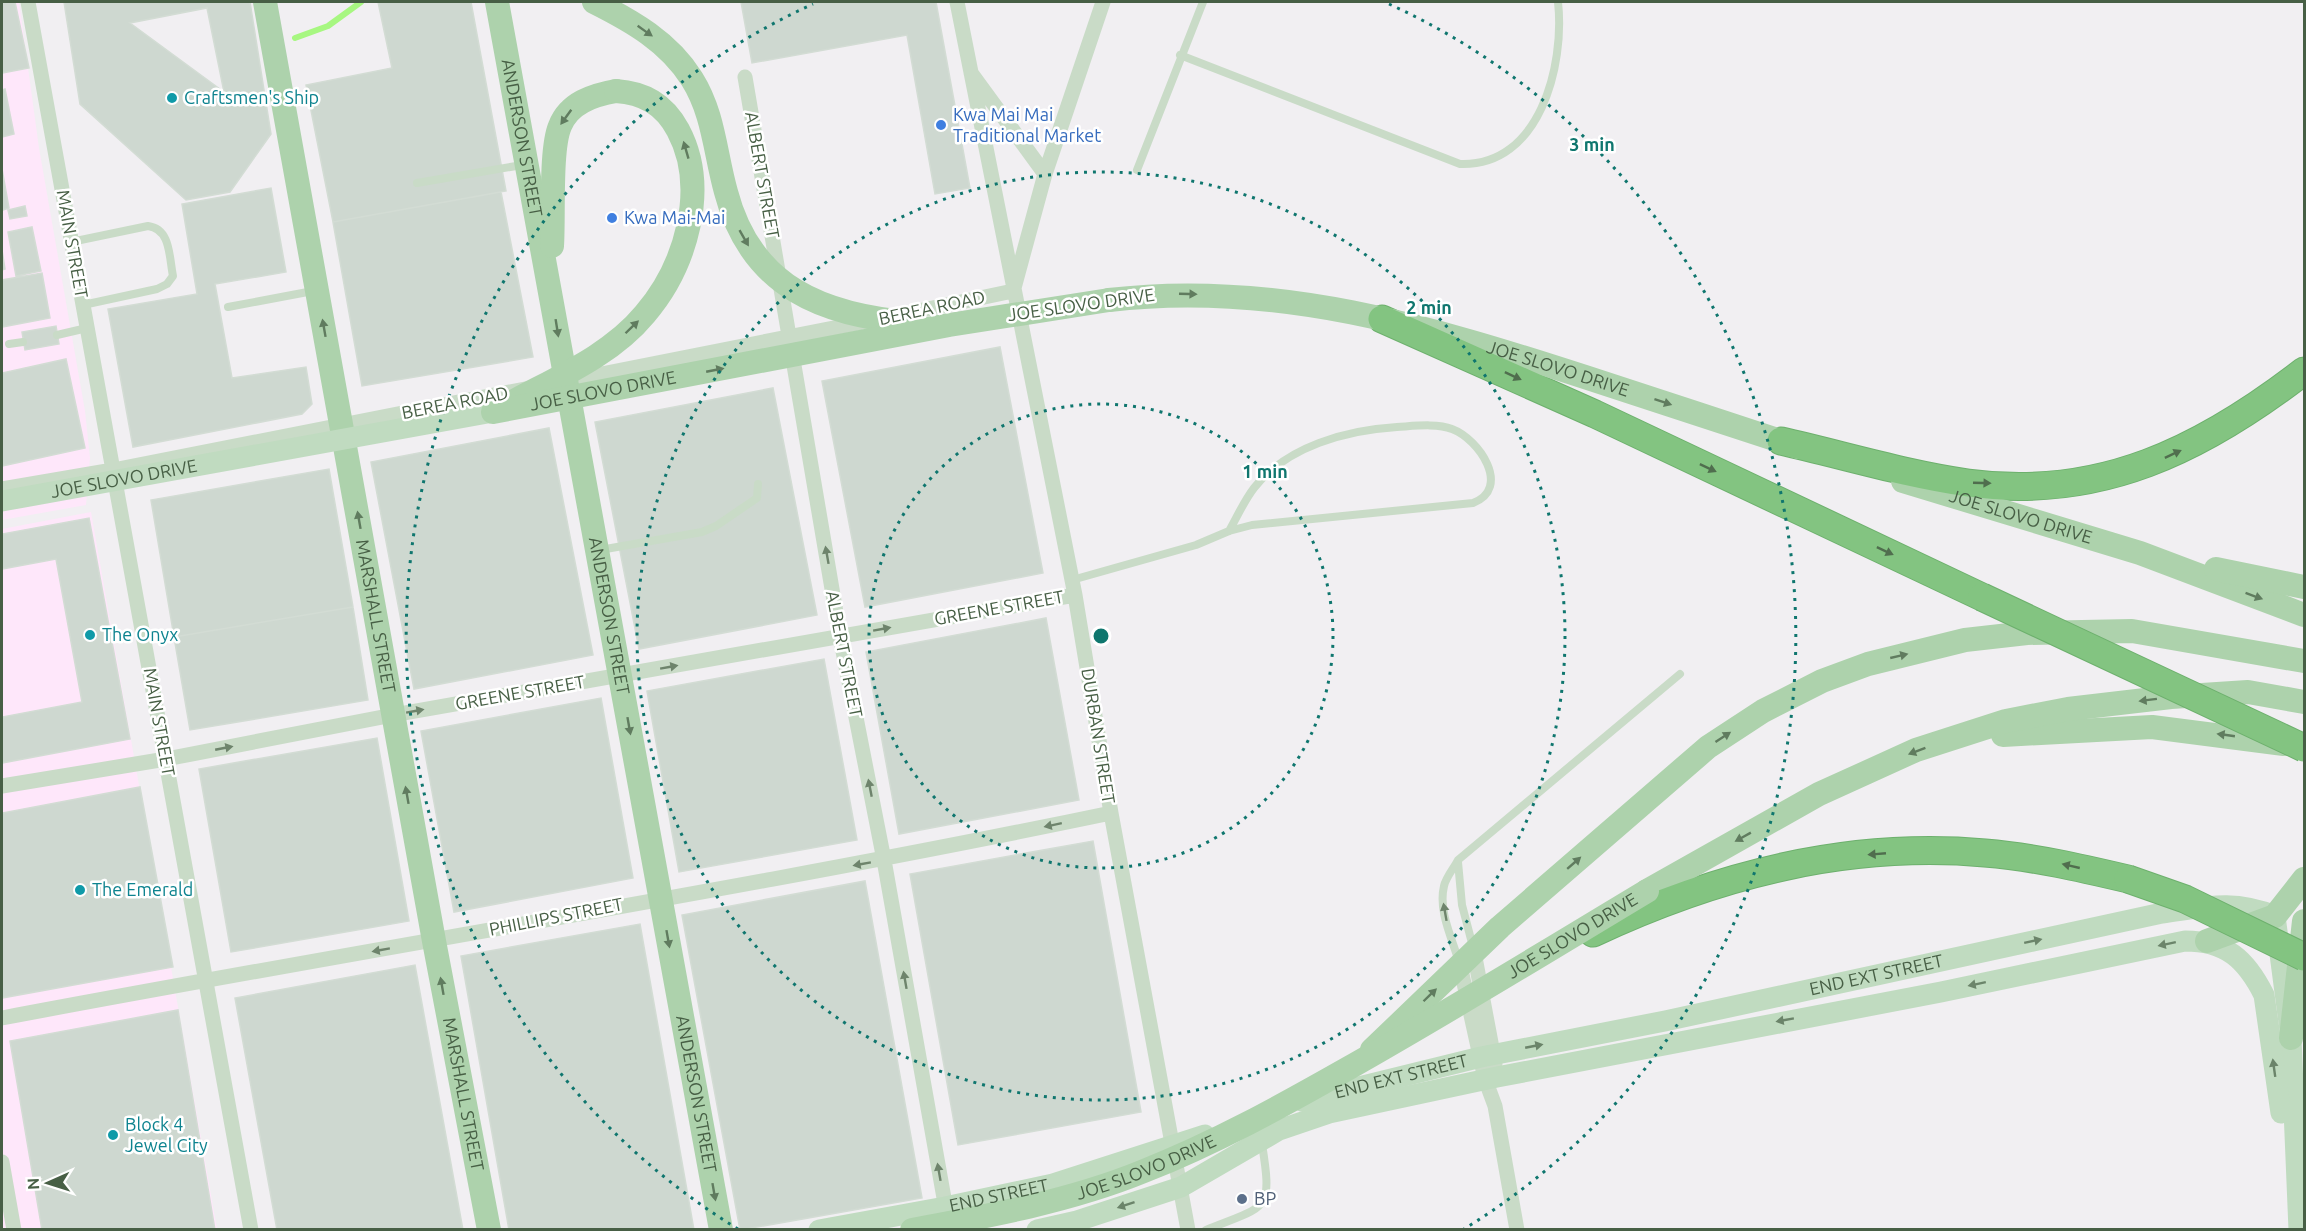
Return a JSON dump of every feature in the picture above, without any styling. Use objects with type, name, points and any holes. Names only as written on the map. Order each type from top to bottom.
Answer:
[{"type":"highway","points":[[1382,319],[1584,409],[2304,748]]},
{"type":"highway","points":[[1781,441],[1969,483],[2028,485],[2076,481],[2168,457],[2216,433],[2260,405],[2304,371]]},
{"type":"highway","points":[[1515,970],[1631,915],[1693,892],[1782,865],[1900,852],[1984,853],[2059,863],[2128,879],[2185,898],[2304,957]]},
{"type":"main road","name":"MARSHALL STREET","points":[[265,2],[434,941],[489,1230]]},
{"type":"main road","name":"ANDERSON STREET","points":[[497,2],[721,1230]]},
{"type":"main road","points":[[594,2],[648,32],[675,57],[692,80],[712,125],[725,190],[735,220],[745,242],[779,280],[795,292],[822,306],[851,315],[949,325]]},
{"type":"main road","points":[[493,412],[598,355],[626,333],[646,314],[677,262],[687,231],[692,198],[691,169],[683,141],[663,109],[646,97],[633,92],[616,91],[596,94],[571,110],[560,126],[555,154],[550,287]]},
{"type":"main road","name":"JOE SLOVO DRIVE","points":[[493,412],[949,325],[1109,300],[1160,294],[1256,296],[1315,304],[1510,352],[1913,484],[2140,554]]},
{"type":"main road","points":[[2140,554],[2304,587]]},
{"type":"main road","points":[[2140,554],[2304,615]]},
{"type":"main road","points":[[1327,1093],[1467,959],[1708,747],[1763,711],[1822,681],[1868,664],[1965,640],[2027,633],[2132,631],[2304,660]]},
{"type":"main road","name":"JOE SLOVO DRIVE","points":[[912,1230],[1054,1199],[1142,1172],[1202,1147],[1249,1124],[1360,1062],[1647,891],[1819,794],[1916,750],[2006,721],[2068,710],[2171,697],[2248,692],[2304,702]]},
{"type":"main road","points":[[1957,737],[2152,727],[2209,733],[2304,748]]},
{"type":"main road","points":[[2207,941],[2275,916],[2304,879]]},
{"type":"main road","points":[[2291,1038],[2304,921]]},
{"type":"street","name":"MAIN STREET","points":[[28,2],[251,1230]]},
{"type":"street","name":"DURBAN STREET","points":[[957,2],[968,68],[1073,588],[1111,813],[1188,1230]]},
{"type":"street","points":[[1013,291],[1045,174],[1103,2]]},
{"type":"street","name":"DURBAN STREET","points":[[968,68],[1045,174]]},
{"type":"street","name":"ALBERT STREET","points":[[745,77],[840,636],[884,860],[945,1222]]},
{"type":"street","name":"BEREA ROAD","points":[[2,489],[113,470],[790,339],[1013,291]]},
{"type":"street","name":"JOE SLOVO DRIVE","points":[[2,501],[493,412]]},
{"type":"street","name":"GREENE STREET","points":[[2,786],[166,759],[393,715],[840,636],[1073,588]]},
{"type":"street","name":"PHILLIPS STREET","points":[[2,1018],[205,979],[434,941],[660,898],[884,860],[1111,813]]},
{"type":"street","name":"END EXT STREET","points":[[1174,1145],[1327,1093],[1487,1056],[1665,1021],[2162,913],[2230,904],[2254,907],[2275,916],[2291,1038],[2298,1230]]},
{"type":"street","name":"END EXT STREET","points":[[1181,1187],[1301,1121],[1329,1113],[1491,1078],[1941,992],[2185,941],[2207,941],[2235,954],[2247,966],[2264,995],[2298,1230]]},
{"type":"street","points":[[1467,959],[1487,1056],[1517,1230]]},
{"type":"street","name":"END STREET","points":[[819,1230],[945,1222],[1174,1145]]},
{"type":"street","points":[[2,1162],[14,1230]]},
{"type":"street","points":[[1036,1230],[1077,1221],[1181,1187]]},
{"type":"lane","points":[[1137,170],[1180,55],[1203,2]]},
{"type":"lane","points":[[1180,55],[1460,164],[1470,165],[1500,156],[1520,144],[1536,123],[1560,39],[1558,2]]},
{"type":"lane","points":[[417,183],[527,164]]},
{"type":"lane","points":[[71,242],[148,226],[158,227],[165,235],[173,276],[167,284],[157,289],[83,305]]},
{"type":"lane","points":[[228,307],[317,291]]},
{"type":"lane","points":[[57,335],[87,328]]},
{"type":"lane","points":[[9,344],[23,342]]},
{"type":"lane","points":[[1073,588],[1196,545],[1229,531],[1279,521],[1473,503],[1484,499],[1489,493],[1493,478],[1483,454],[1470,439],[1451,428],[1417,426],[1371,428],[1319,442],[1288,459],[1255,487],[1229,531]]},
{"type":"lane","points":[[597,550],[702,532],[716,526],[757,498],[758,484]]},
{"type":"lane","points":[[1467,959],[1444,914],[1444,884],[1458,860],[1680,674]]},
{"type":"lane","points":[[1458,860],[1467,959]]},
{"type":"lane","points":[[1206,1230],[1257,1209],[1265,1200],[1268,1182],[1261,1141]]},
{"type":"shaded area","points":[[2,2],[19,2],[39,148],[85,411],[90,458],[86,505],[2,520]]},
{"type":"shaded area","points":[[91,512],[217,1229],[2,1230],[2,529]]},
{"type":"building","points":[[2,2],[15,2],[29,68],[2,73]]},
{"type":"building","name":"Craftsmen's Ship","points":[[64,2],[250,2],[271,134],[230,192],[186,200],[80,104]],"holes":[[[207,8],[224,92],[130,23]]]},
{"type":"building","points":[[378,2],[471,2],[506,191],[333,222],[306,85],[392,68]]},
{"type":"building","name":"Kwa Mai Mai Traditional Market","points":[[741,2],[936,2],[970,188],[935,194],[907,35],[752,63]]},
{"type":"building","points":[[5,89],[14,134],[2,137],[2,90]]},
{"type":"building","points":[[2,169],[9,208],[3,210],[2,204]]},
{"type":"building","points":[[271,188],[286,272],[215,284],[232,378],[306,367],[312,404],[302,414],[133,447],[108,309],[197,294],[182,204]]},
{"type":"building","points":[[501,192],[533,357],[362,386],[333,222]]},
{"type":"building","points":[[25,206],[27,216],[10,219],[8,210]]},
{"type":"building","points":[[32,227],[41,271],[16,276],[8,232]]},
{"type":"building","points":[[2,250],[5,269],[2,270]]},
{"type":"building","points":[[42,273],[50,318],[2,327],[2,280]]},
{"type":"building","points":[[56,326],[59,344],[25,350],[22,332]]},
{"type":"building","points":[[1000,347],[1043,573],[865,607],[822,381]]},
{"type":"building","points":[[66,359],[85,448],[2,466],[2,373]]},
{"type":"building","points":[[773,388],[817,615],[639,649],[595,422]]},
{"type":"building","points":[[549,428],[593,655],[414,689],[371,462]]},
{"type":"building","points":[[329,469],[353,607],[174,637],[151,500]]},
{"type":"building","name":"The Onyx","points":[[89,518],[130,739],[2,763],[2,717],[82,702],[56,559],[2,569],[2,534]]},
{"type":"building","points":[[353,607],[368,700],[190,730],[174,637]]},
{"type":"building","points":[[1046,618],[1079,800],[899,834],[866,652]]},
{"type":"building","points":[[824,659],[857,840],[679,872],[647,691]]},
{"type":"building","points":[[601,698],[633,878],[454,912],[421,731]]},
{"type":"building","points":[[377,738],[409,921],[231,952],[199,769]]},
{"type":"building","name":"The Emerald","points":[[140,787],[173,967],[2,998],[2,813]]},
{"type":"building","points":[[1093,841],[1141,1112],[958,1145],[910,874]]},
{"type":"building","points":[[865,881],[922,1198],[740,1230],[682,915]]},
{"type":"building","points":[[640,924],[694,1230],[509,1230],[461,956]]},
{"type":"building","points":[[415,965],[463,1230],[277,1230],[235,998]]},
{"type":"building","name":"Block 4 Jewel City","points":[[178,1010],[215,1230],[42,1230],[10,1041]]},
{"type":"waterway","points":[[295,38],[328,26],[361,2]]},
{"type":"place","name":"Craftsmen's Ship","points":[[172,98]]},
{"type":"place","name":"Kwa Mai Mai Traditional Market","points":[[941,125]]},
{"type":"place","name":"Kwa Mai-Mai","points":[[612,218]]},
{"type":"place","name":"The Onyx","points":[[90,635]]},
{"type":"place","name":"The Emerald","points":[[80,890]]},
{"type":"place","name":"Block 4 Jewel City","points":[[113,1135]]},
{"type":"place","name":"BP","points":[[1242,1199]]}]
